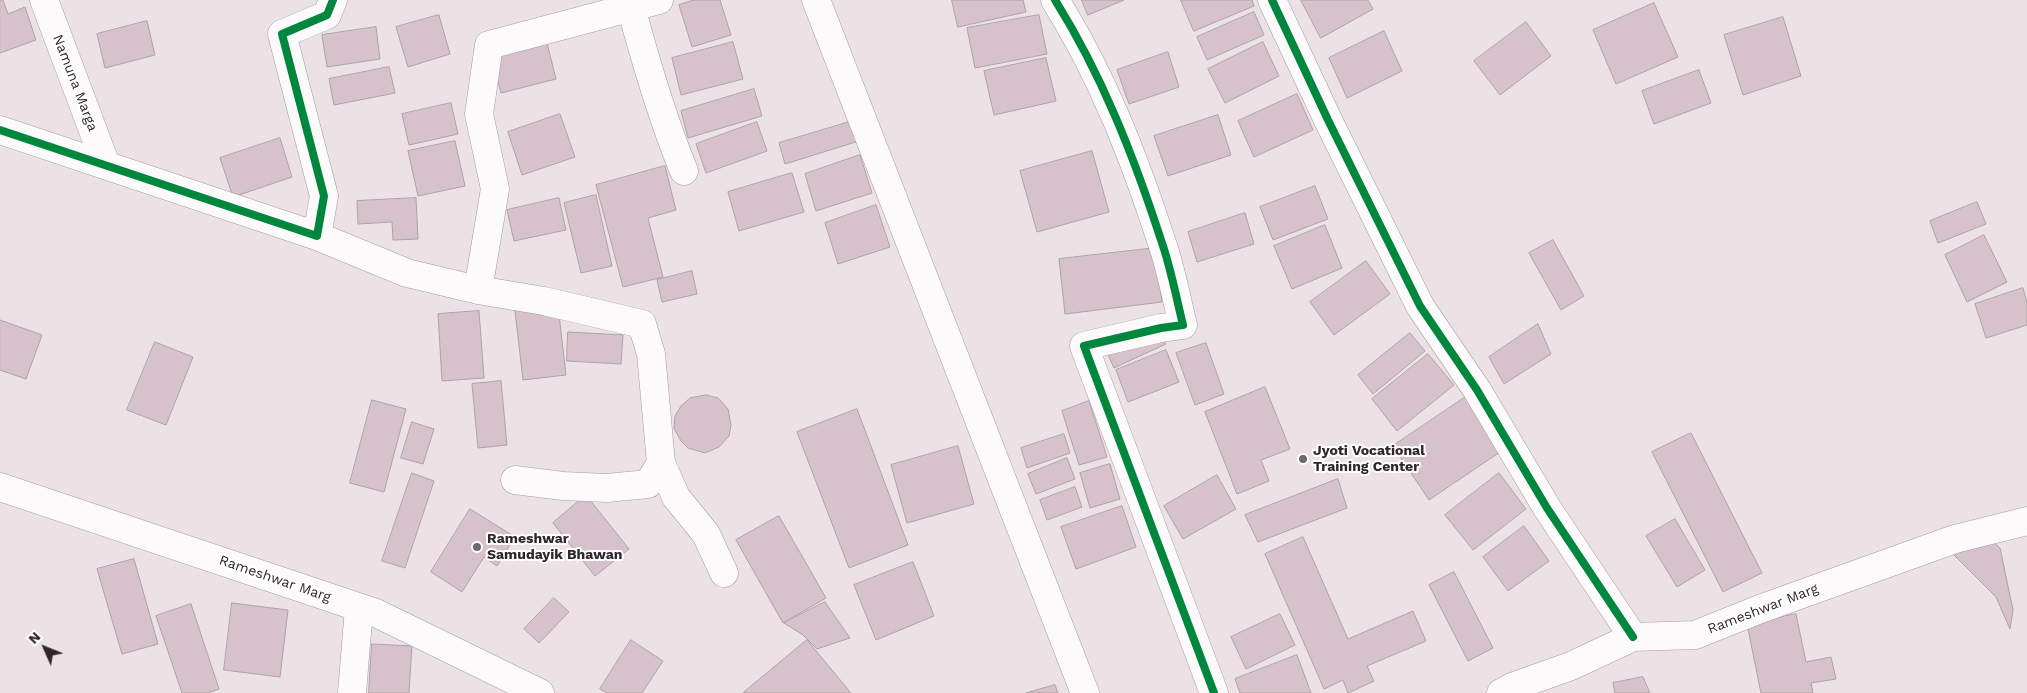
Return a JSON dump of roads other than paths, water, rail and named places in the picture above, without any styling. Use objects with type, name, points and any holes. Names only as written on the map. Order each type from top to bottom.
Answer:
[{"type":"street","name":"Namuna Marga","points":[[44,0],[106,166]]},
{"type":"street","points":[[317,236],[324,196],[282,34],[327,15],[334,0]]},
{"type":"street","points":[[478,290],[495,188],[479,114],[489,46],[659,0]]},
{"type":"street","points":[[816,0],[1085,693]]},
{"type":"street","points":[[1055,0],[1073,28],[1117,120],[1162,242],[1183,325],[1161,328],[1084,346],[1214,693]]},
{"type":"street","points":[[1272,0],[1328,120],[1420,306],[1477,390],[1547,508],[1633,637]]},
{"type":"street","points":[[631,7],[670,138],[684,171]]},
{"type":"street","points":[[0,130],[317,236],[407,274],[478,290],[544,301],[642,324],[651,354],[661,463],[676,497],[706,534],[724,573]]},
{"type":"street","points":[[515,480],[563,486],[607,488],[648,484],[661,463]]},
{"type":"street","name":"Rameshwar Marg","points":[[0,487],[376,613],[540,693]]},
{"type":"street","name":"Rameshwar Marg","points":[[1501,693],[1512,687],[1571,666],[1633,637],[1695,635],[1760,609],[1955,539],[2027,521]]},
{"type":"street","points":[[352,693],[360,608]]},
{"type":"place","name":"Jyoti Vocational Training Center","points":[[1303,459]]},
{"type":"place","name":"Rameshwar Samudayik Bhawan","points":[[477,547]]}]
